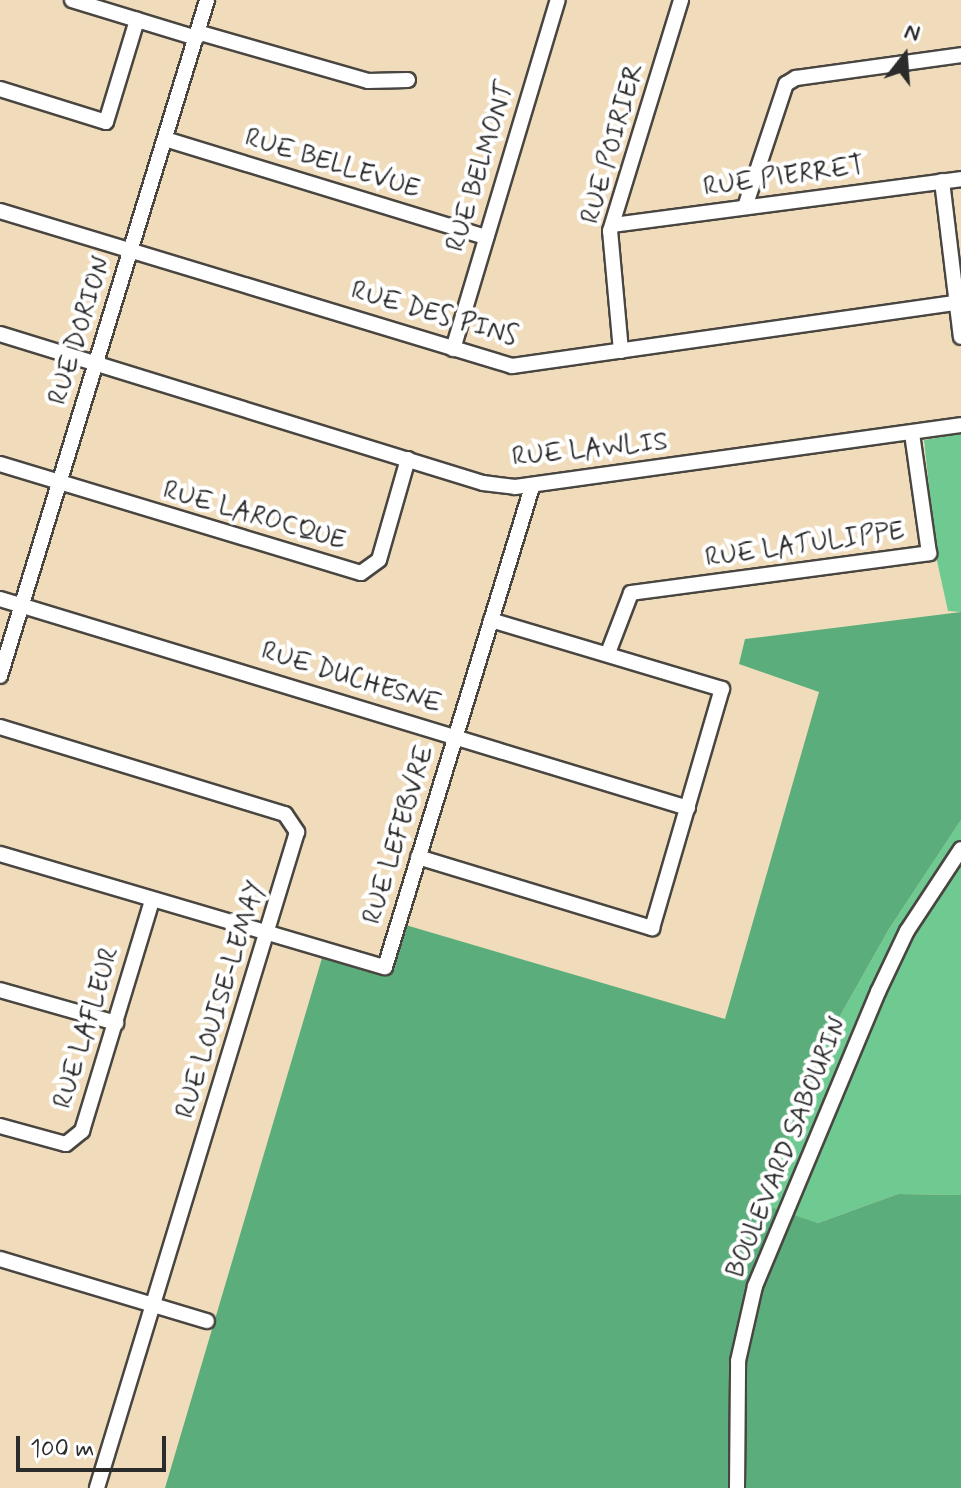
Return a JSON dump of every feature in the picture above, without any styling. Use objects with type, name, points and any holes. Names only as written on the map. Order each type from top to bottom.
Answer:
[{"type":"street","name":"RUE DORION","points":[[0,676],[207,0]]},
{"type":"street","name":"RUE BELMONT","points":[[453,349],[558,0]]},
{"type":"street","name":"RUE POIRIER","points":[[621,351],[613,225],[681,0]]},
{"type":"street","points":[[81,1],[137,20],[368,81],[408,80]]},
{"type":"street","points":[[0,89],[106,122],[137,20]]},
{"type":"street","points":[[745,207],[786,84],[796,78],[961,55]]},
{"type":"street","name":"RUE BELLEVUE","points":[[165,139],[486,237]]},
{"type":"street","name":"RUE PIERRET","points":[[613,225],[961,179]]},
{"type":"street","points":[[942,181],[961,337]]},
{"type":"street","name":"RUE DES PINS","points":[[0,211],[512,366],[959,302]]},
{"type":"street","name":"RUE LAWLIS","points":[[0,334],[483,483],[532,487],[961,425]]},
{"type":"street","name":"RUE LATULIPPE","points":[[608,653],[631,593],[929,553],[912,433]]},
{"type":"street","name":"RUE LAROCQUE","points":[[59,484],[361,573],[379,560],[408,459]]},
{"type":"street","points":[[0,464],[59,484]]},
{"type":"street","name":"RUE LEFEBVRE","points":[[268,935],[385,967],[532,487]]},
{"type":"street","name":"RUE DUCHESNE","points":[[0,599],[688,808]]},
{"type":"street","points":[[418,857],[652,928],[722,689],[491,620]]},
{"type":"street","name":"RUE LOUISE-LEMAY","points":[[0,727],[285,814],[297,832],[97,1488]]},
{"type":"street","name":"BOULEVARD SABOURIN","points":[[737,1488],[738,1361],[755,1286],[878,992],[907,931],[961,849]]},
{"type":"street","points":[[0,854],[268,935]]},
{"type":"street","name":"RUE LAFLEUR","points":[[0,1126],[66,1144],[82,1131],[152,900]]},
{"type":"street","points":[[0,990],[116,1023]]},
{"type":"street","points":[[0,1259],[207,1321]]},
{"type":"green space","points":[[961,434],[961,612],[948,611],[937,561],[924,440]]},
{"type":"green space","points":[[961,612],[961,820],[889,929],[827,1039],[764,1205],[818,1223],[898,1194],[961,1195],[961,1488],[165,1488],[322,958],[376,974],[392,921],[725,1019],[819,692],[739,664],[745,639]]},
{"type":"green space","points":[[961,820],[961,1195],[898,1194],[818,1223],[764,1206],[827,1039],[889,929]]}]
